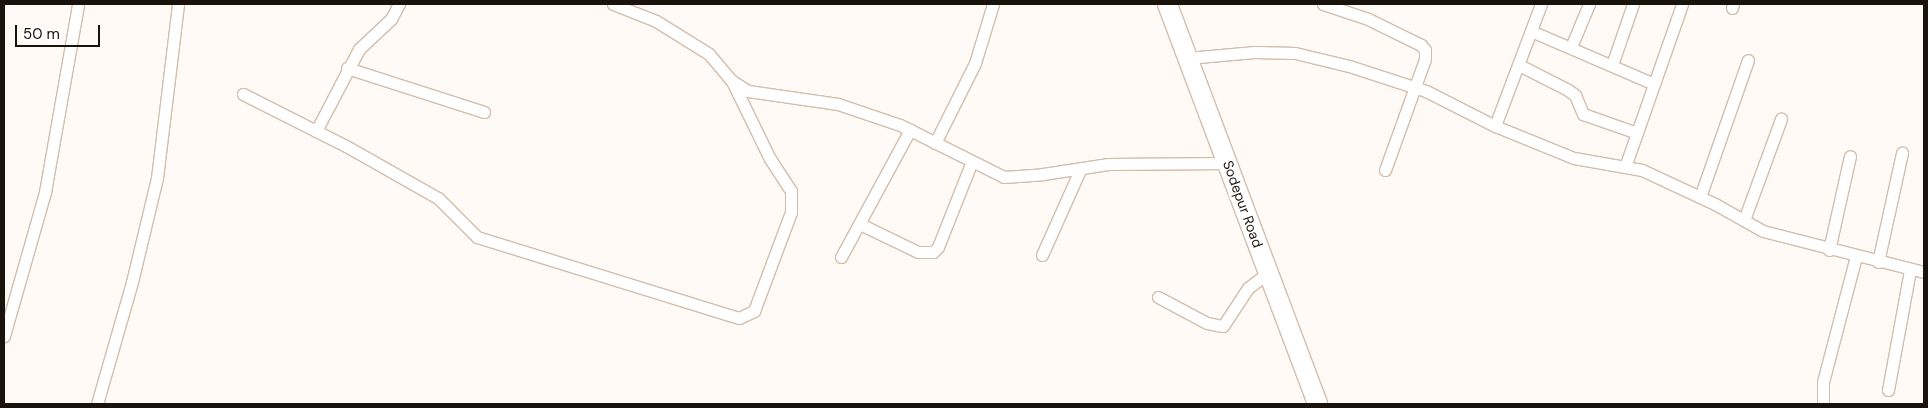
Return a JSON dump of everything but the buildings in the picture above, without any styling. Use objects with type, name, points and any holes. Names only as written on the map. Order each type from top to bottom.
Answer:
[{"type":"main road","name":"Sodepur Road","points":[[1167,4],[1228,162],[1317,404]]},
{"type":"street","points":[[4,336],[45,192],[78,4]]},
{"type":"street","points":[[97,404],[132,282],[157,178],[178,4]]},
{"type":"street","points":[[316,131],[347,68],[359,49],[391,19],[399,4]]},
{"type":"street","points":[[243,94],[316,131],[438,198],[468,232],[477,237],[739,318],[754,311],[791,212],[791,190],[770,159],[732,81],[709,54],[656,22],[613,4]]},
{"type":"street","points":[[935,143],[975,63],[993,4]]},
{"type":"street","points":[[1323,4],[1368,19],[1421,45],[1425,59],[1385,170]]},
{"type":"street","points":[[1495,126],[1541,4]]},
{"type":"street","points":[[1571,47],[1589,4]]},
{"type":"street","points":[[1612,65],[1633,4]]},
{"type":"street","points":[[1624,167],[1682,4]]},
{"type":"street","points":[[1531,32],[1571,47],[1654,84]]},
{"type":"street","points":[[1187,58],[1256,52],[1295,53],[1414,88],[1495,126],[1574,158],[1642,170],[1700,197],[1763,231],[1829,250],[1924,272]]},
{"type":"street","points":[[1700,197],[1748,60]]},
{"type":"street","points":[[1519,66],[1568,90],[1574,95],[1583,114],[1637,133]]},
{"type":"street","points":[[347,68],[484,112]]},
{"type":"street","points":[[732,81],[748,91],[838,104],[910,130],[1004,177],[1108,164],[1228,162]]},
{"type":"street","points":[[1744,220],[1781,119]]},
{"type":"street","points":[[841,257],[910,130]]},
{"type":"street","points":[[1878,262],[1902,153]]},
{"type":"street","points":[[1829,250],[1850,156]]},
{"type":"street","points":[[860,224],[918,252],[933,252],[938,247],[972,161]]},
{"type":"street","points":[[1042,254],[1081,168]]},
{"type":"street","points":[[1823,404],[1824,382],[1856,256]]},
{"type":"street","points":[[1888,390],[1910,270]]},
{"type":"street","points":[[1158,297],[1207,323],[1223,326],[1248,288],[1268,273]]}]
